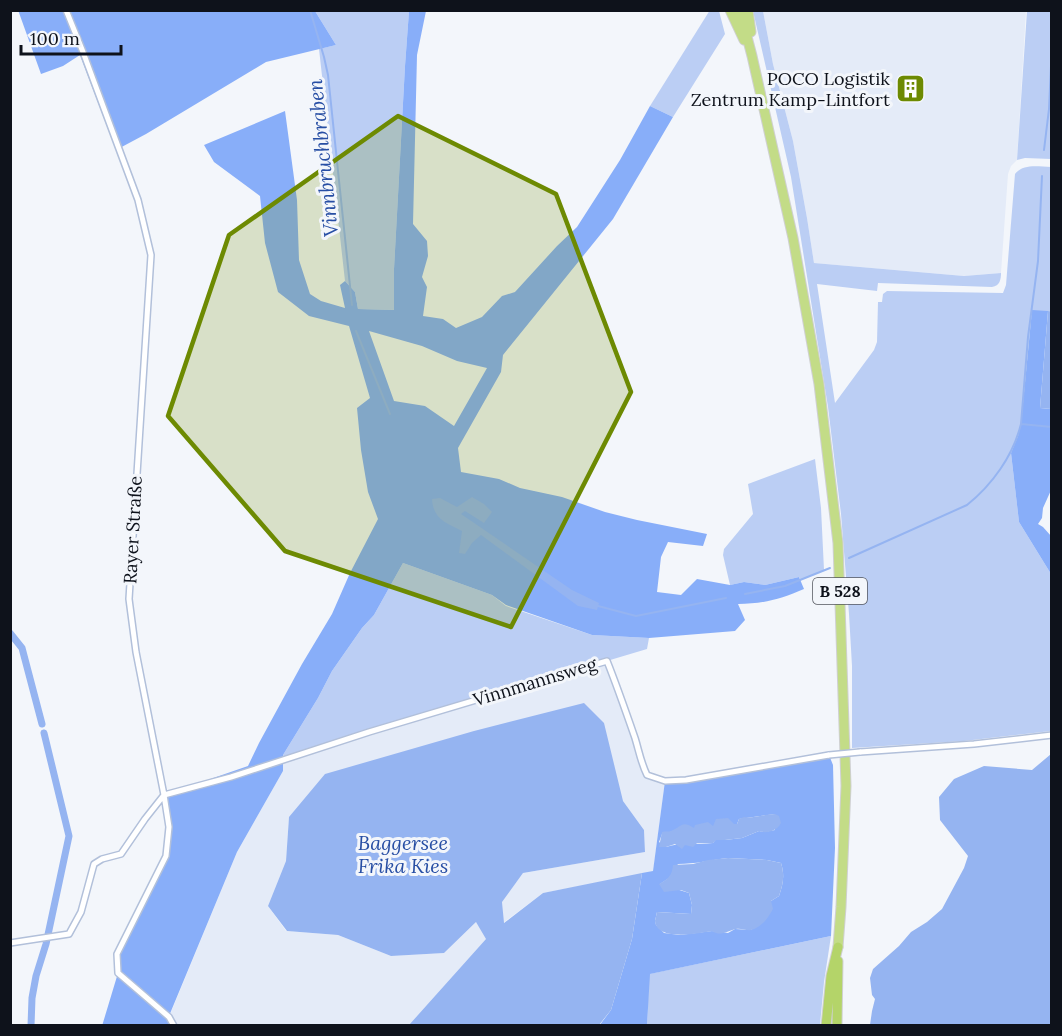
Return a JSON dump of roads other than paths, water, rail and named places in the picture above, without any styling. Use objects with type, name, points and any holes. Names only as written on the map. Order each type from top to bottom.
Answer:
[{"type":"highway","points":[[730,10],[752,56]]},
{"type":"highway","name":"B 528","points":[[741,10],[793,238],[819,384],[838,543],[846,786],[838,946]]},
{"type":"highway","points":[[748,10],[752,56]]},
{"type":"highway","points":[[826,1026],[831,976],[838,946]]},
{"type":"highway","points":[[837,1026],[838,946]]},
{"type":"street","name":"Rayer Straße","points":[[66,10],[138,200],[151,255],[129,598],[136,652],[169,827],[166,856],[117,954],[118,973],[169,1017],[174,1026]]},
{"type":"street","name":"Vinnmannsweg","points":[[164,795],[231,777],[369,732],[606,661],[636,741],[641,764],[647,775],[665,781],[686,780],[829,755],[974,744],[1052,735]]},
{"type":"street","points":[[10,942],[69,934],[78,917],[94,864],[102,859],[122,854],[164,795]]},
{"type":"water","points":[[1048,311],[1052,312],[1051,409],[1040,408]]},
{"type":"water","points":[[472,497],[492,512],[484,523],[465,511],[461,514],[572,590],[599,603],[597,610],[578,606],[481,535],[465,554],[459,553],[462,531],[438,516],[432,499],[440,498],[457,507]]},
{"type":"water","name":"Baggersee Frika Kies","points":[[584,703],[604,723],[623,801],[644,830],[645,852],[523,873],[502,902],[504,923],[543,893],[642,873],[632,939],[611,1010],[599,1025],[409,1025],[486,939],[476,922],[444,953],[391,956],[338,935],[287,931],[268,906],[286,861],[289,817],[325,774],[474,731]]},
{"type":"water","points":[[1051,754],[1051,1025],[870,1025],[875,999],[872,995],[870,978],[873,969],[911,932],[942,909],[968,856],[940,820],[939,797],[954,779],[984,766],[1032,770]]},
{"type":"water","points":[[775,814],[779,816],[781,823],[771,831],[759,831],[742,838],[716,840],[713,843],[697,843],[693,847],[685,845],[682,849],[675,844],[659,847],[662,832],[671,831],[684,824],[694,828],[695,825],[708,822],[713,826],[716,819],[728,818],[737,824],[739,819],[744,817]]},
{"type":"water","points":[[728,858],[781,863],[782,888],[779,896],[771,901],[773,909],[764,922],[751,930],[736,929],[721,934],[712,931],[680,935],[663,932],[658,928],[655,921],[657,912],[691,914],[692,905],[689,893],[681,890],[664,892],[659,884],[669,877],[673,865]]},
{"type":"waterway","name":"Vinnbruchbraben","points":[[310,10],[328,75],[352,305]]},
{"type":"waterway","points":[[1044,150],[1049,109],[1052,45]]},
{"type":"waterway","points":[[849,558],[967,505],[993,479],[1013,447],[1021,424],[1028,337],[1038,261],[1042,176]]},
{"type":"waterway","name":"Vinnbruchbraben","points":[[356,331],[390,414]]},
{"type":"waterway","points":[[1021,424],[1052,427]]},
{"type":"waterway","points":[[745,594],[785,586],[830,568]]},
{"type":"waterway","points":[[598,606],[636,616],[726,598]]},
{"type":"waterway","points":[[10,633],[22,648],[42,724]]},
{"type":"waterway","points":[[31,1026],[36,976],[46,944],[69,836],[44,733]]},
{"type":"place","name":"POCO Logistik Zentrum Kamp-Lintfort","points":[[911,89]]}]
